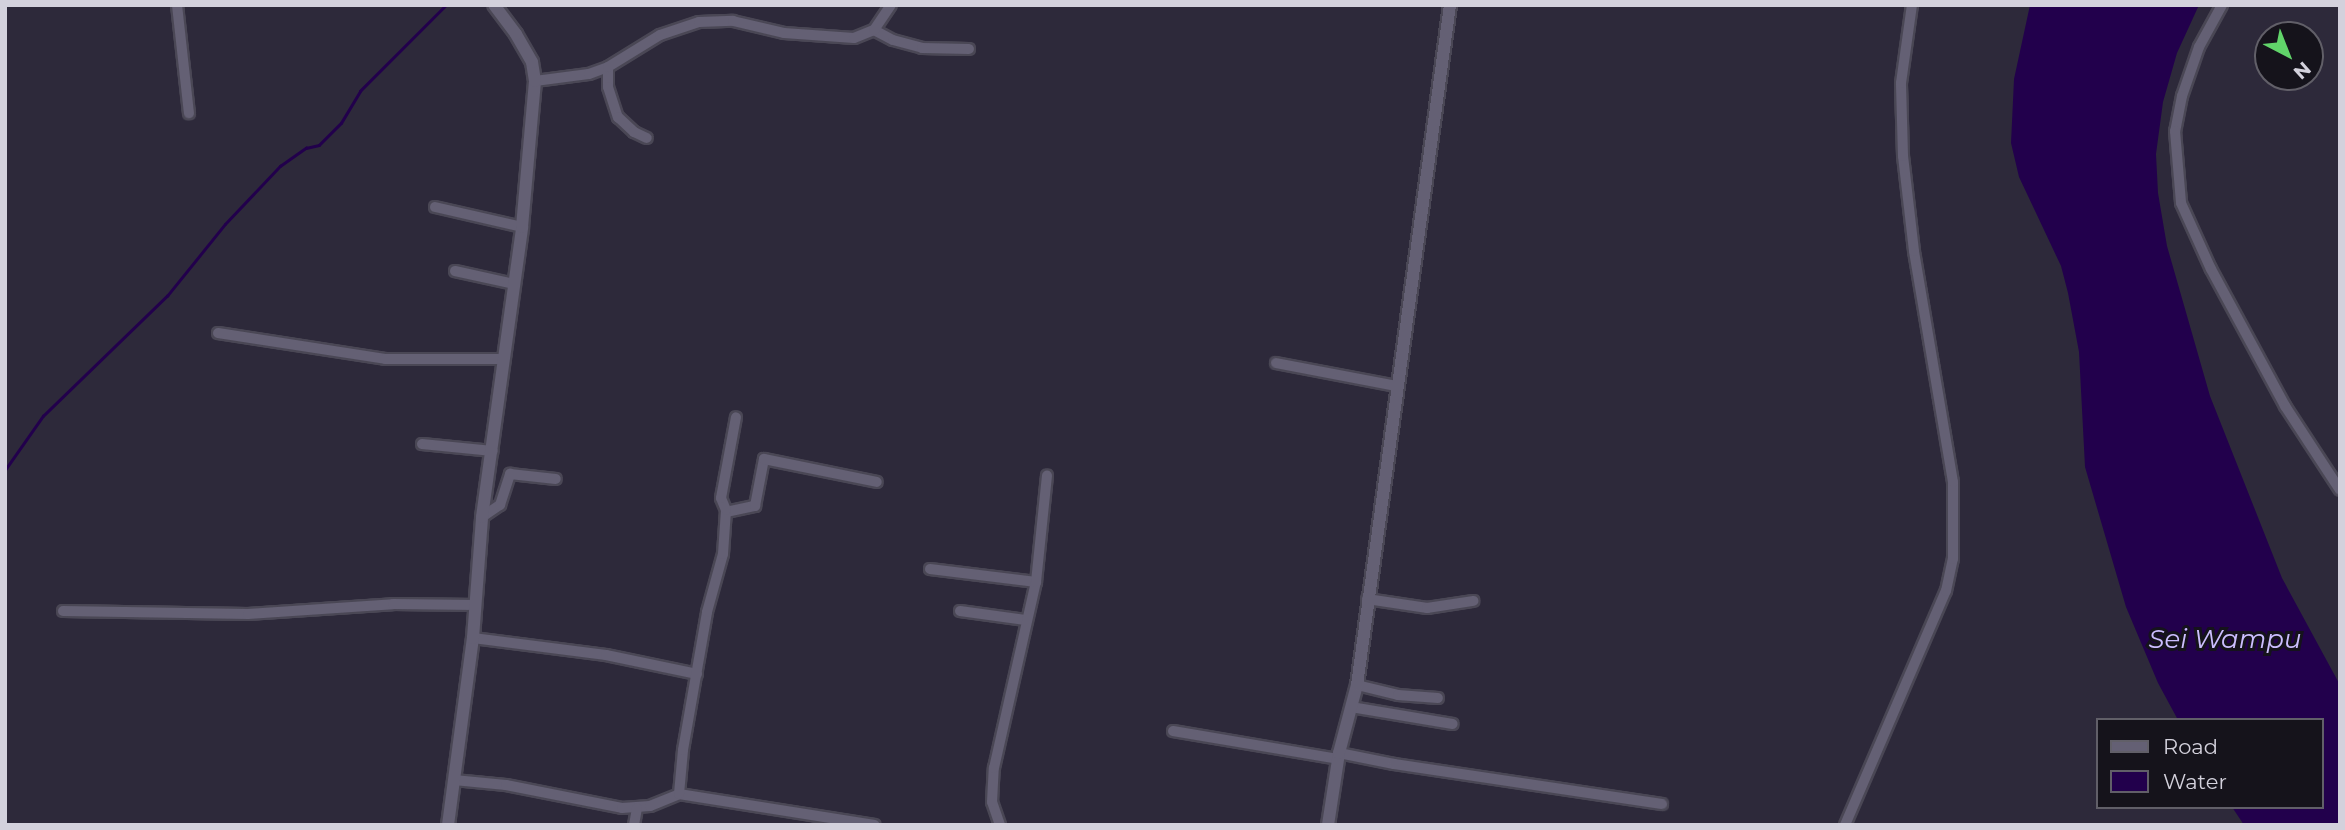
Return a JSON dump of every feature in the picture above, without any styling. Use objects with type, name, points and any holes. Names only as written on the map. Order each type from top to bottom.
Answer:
[{"type":"street","points":[[177,5],[189,113]]},
{"type":"street","points":[[448,825],[473,638],[482,517],[522,227],[535,81],[532,62],[522,43],[494,5]]},
{"type":"street","points":[[535,81],[579,77],[608,67],[660,35],[699,22],[733,21],[784,33],[854,38],[874,30],[891,5]]},
{"type":"street","points":[[1328,825],[1339,756],[1357,685],[1450,5]]},
{"type":"street","points":[[1845,825],[1946,591],[1953,559],[1952,482],[1914,251],[1903,156],[1901,83],[1912,5]]},
{"type":"street","points":[[2222,5],[2199,47],[2182,96],[2175,131],[2181,203],[2211,269],[2285,407],[2340,490]]},
{"type":"street","points":[[874,30],[913,46],[969,49]]},
{"type":"street","points":[[608,67],[608,87],[618,117],[634,132],[646,138]]},
{"type":"street","points":[[435,207],[522,227]]},
{"type":"street","points":[[455,271],[514,284]]},
{"type":"street","points":[[218,333],[385,359],[503,359]]},
{"type":"street","points":[[1276,363],[1397,386]]},
{"type":"street","points":[[679,794],[683,750],[707,612],[723,554],[726,512],[722,498],[736,417]]},
{"type":"street","points":[[422,444],[493,451]]},
{"type":"street","points":[[726,512],[755,506],[764,459],[877,482]]},
{"type":"street","points":[[482,517],[500,505],[510,474],[556,479]]},
{"type":"street","points":[[1000,825],[993,810],[991,791],[1025,621],[1036,582],[1046,476]]},
{"type":"street","points":[[930,569],[1036,582]]},
{"type":"street","points":[[1367,599],[1427,608],[1473,601]]},
{"type":"street","points":[[63,611],[248,614],[393,604],[476,605]]},
{"type":"street","points":[[960,611],[1025,621]]},
{"type":"street","points":[[473,638],[606,655],[697,674]]},
{"type":"street","points":[[1357,685],[1398,695],[1438,698]]},
{"type":"street","points":[[1352,707],[1453,724]]},
{"type":"street","points":[[1172,731],[1662,804]]},
{"type":"street","points":[[454,780],[506,785],[637,808],[679,794],[875,825]]},
{"type":"street","points":[[634,825],[637,808]]},
{"type":"water","name":"Sei Wampu","points":[[2030,5],[2199,5],[2177,53],[2163,102],[2156,154],[2158,193],[2167,246],[2210,396],[2282,578],[2340,685],[2340,825],[2244,825],[2233,809],[2324,809],[2324,718],[2177,718],[2158,683],[2126,607],[2085,467],[2079,352],[2061,266],[2019,177],[2011,143],[2014,79]]},
{"type":"waterway","points":[[5,470],[43,416],[167,296],[225,224],[280,166],[306,148],[319,145],[341,123],[360,91],[446,5]]},
{"type":"waterway","points":[[5,663],[5,726]]}]
